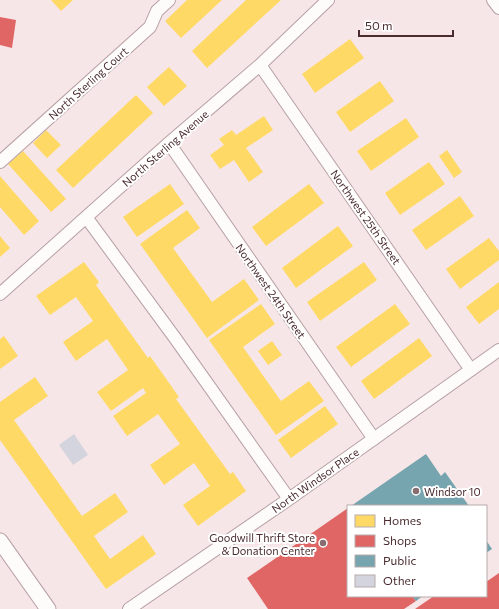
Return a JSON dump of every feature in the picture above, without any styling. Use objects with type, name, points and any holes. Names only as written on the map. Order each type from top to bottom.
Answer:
[{"type":"main road","points":[[0,541],[48,609]]},
{"type":"street","name":"North Sterling Court","points":[[0,162],[150,27],[157,12],[169,0]]},
{"type":"street","name":"North Sterling Avenue","points":[[0,294],[169,143],[260,65],[328,0]]},
{"type":"street","points":[[493,0],[499,7]]},
{"type":"street","name":"Northwest 25th Street","points":[[260,65],[471,370]]},
{"type":"street","name":"Northwest 24th Street","points":[[169,143],[374,439]]},
{"type":"street","points":[[86,217],[176,338],[289,499]]},
{"type":"street","name":"North Windsor Place","points":[[129,609],[289,499],[499,350]]},
{"type":"building: Homes","points":[[51,0],[73,0],[61,11]]},
{"type":"building: Homes","points":[[187,0],[222,0],[181,38],[165,21]]},
{"type":"building: Homes","points":[[246,0],[281,0],[207,68],[192,51]]},
{"type":"building: Homes","points":[[350,39],[364,58],[315,93],[302,74]]},
{"type":"building: Homes","points":[[169,67],[187,86],[164,106],[147,87]]},
{"type":"building: Homes","points":[[380,81],[394,101],[350,132],[336,112]]},
{"type":"building: Homes","points":[[136,95],[153,113],[73,188],[56,170]]},
{"type":"building: Homes","points":[[264,116],[273,130],[246,148],[263,172],[249,182],[234,160],[220,169],[210,155],[224,145],[219,139],[232,130],[236,135]]},
{"type":"building: Homes","points":[[406,118],[419,137],[371,171],[357,151]]},
{"type":"building: Homes","points":[[46,130],[61,145],[47,158],[33,143]]},
{"type":"building: Homes","points":[[447,150],[462,172],[454,178],[439,156]]},
{"type":"building: Homes","points":[[23,151],[66,199],[51,212],[8,164]]},
{"type":"building: Homes","points":[[429,162],[445,184],[400,215],[385,193]]},
{"type":"building: Homes","points":[[0,176],[39,221],[24,235],[0,207]]},
{"type":"building: Homes","points":[[170,184],[184,204],[137,237],[123,217]]},
{"type":"building: Homes","points":[[309,184],[324,203],[266,246],[252,227]]},
{"type":"building: Homes","points":[[460,196],[474,216],[426,250],[412,230]]},
{"type":"building: Homes","points":[[187,210],[200,228],[173,248],[212,302],[244,279],[259,300],[207,338],[140,244]]},
{"type":"building: Homes","points":[[338,226],[353,246],[296,288],[282,268]]},
{"type":"building: Homes","points":[[0,236],[10,248],[0,257]]},
{"type":"building: Homes","points":[[489,238],[499,251],[499,260],[460,289],[446,269]]},
{"type":"building: Homes","points":[[84,262],[99,282],[96,285],[148,358],[150,356],[179,397],[176,399],[230,474],[233,472],[246,491],[198,526],[183,505],[210,486],[194,463],[164,485],[150,465],[180,444],[158,414],[127,436],[113,416],[146,393],[143,388],[111,411],[97,392],[128,370],[107,339],[76,361],[63,342],[93,321],[76,297],[50,315],[36,296]]},
{"type":"building: Homes","points":[[364,262],[377,280],[320,321],[307,302]]},
{"type":"building: Homes","points":[[499,282],[499,309],[479,324],[466,307]]},
{"type":"building: Homes","points":[[261,304],[275,324],[243,347],[281,401],[309,381],[324,401],[276,435],[209,340]]},
{"type":"building: Homes","points":[[395,304],[410,324],[351,367],[336,347]]},
{"type":"building: Homes","points":[[4,336],[18,356],[0,369],[0,339]]},
{"type":"building: Homes","points":[[419,338],[432,356],[374,399],[361,381]]},
{"type":"building: Homes","points":[[272,341],[282,355],[268,365],[258,351]]},
{"type":"building: Homes","points":[[35,377],[48,396],[14,420],[82,516],[115,493],[128,512],[94,536],[110,559],[143,535],[156,554],[106,589],[0,440],[0,402]]},
{"type":"building: Homes","points":[[325,406],[338,424],[291,458],[278,440]]},
{"type":"building: Shops","points":[[0,17],[16,20],[12,48],[0,45]]},
{"type":"building: Shops","name":"Goodwill Thrift Store & Donation Center","points":[[347,509],[347,597],[413,597],[416,601],[404,609],[268,609],[247,578]]},
{"type":"building: Shops","points":[[499,573],[499,609],[415,609],[433,597],[487,597],[487,581]]},
{"type":"building: Public","name":"Windsor 10","points":[[426,454],[441,476],[445,472],[468,505],[352,505]]},
{"type":"building: Public","points":[[487,542],[492,549],[487,552]]},
{"type":"building: Public","points":[[413,597],[422,597],[416,601]]},
{"type":"building: Other","points":[[74,434],[88,455],[73,465],[59,445]]},
{"type":"place","name":"Windsor 10","points":[[416,491]]},
{"type":"place","name":"Goodwill Thrift Store & Donation Center","points":[[323,543]]}]
